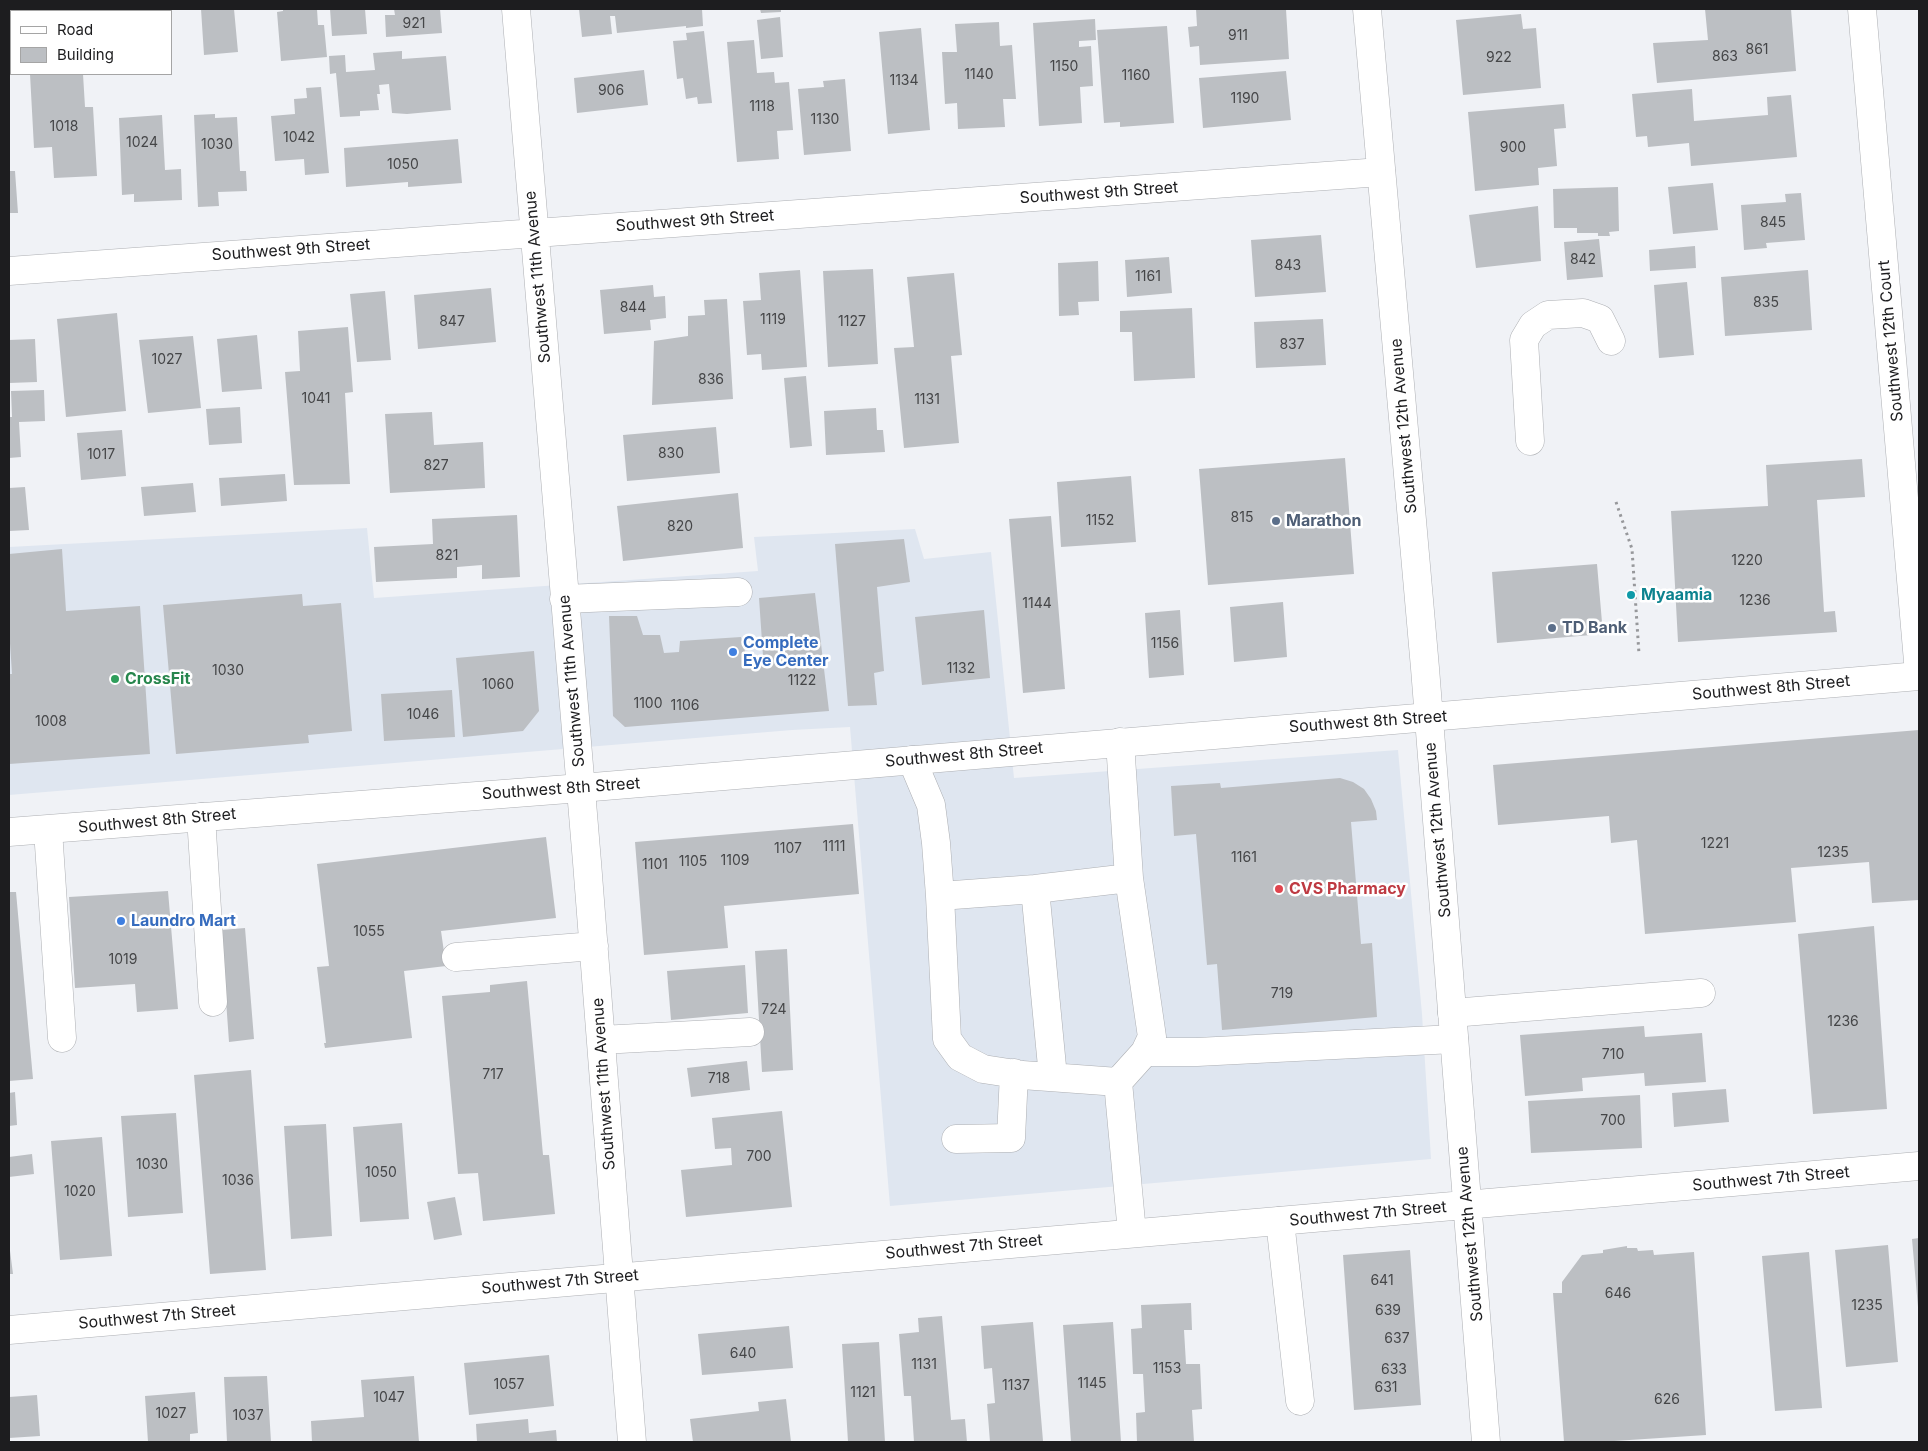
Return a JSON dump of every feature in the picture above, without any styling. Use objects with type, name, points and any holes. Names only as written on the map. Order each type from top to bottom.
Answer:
[{"type":"main road","name":"Southwest 11th Avenue","points":[[516,9],[594,946],[632,1442]]},
{"type":"main road","name":"Southwest 12th Avenue","points":[[1367,9],[1429,717],[1486,1442]]},
{"type":"main road","name":"Southwest 12th Court","points":[[1862,9],[1919,674]]},
{"type":"main road","name":"Southwest 9th Street","points":[[9,271],[1382,172]]},
{"type":"main road","points":[[1530,441],[1524,340],[1533,325],[1548,315],[1583,313],[1600,319],[1611,341]]},
{"type":"main road","points":[[564,599],[738,592]]},
{"type":"main road","name":"Southwest 8th Street","points":[[9,832],[581,788],[1919,674]]},
{"type":"main road","points":[[1120,742],[1129,878],[1152,1037],[1145,1052],[1118,1082],[1132,1233]]},
{"type":"main road","points":[[912,760],[931,805],[936,843],[947,1039],[960,1057],[983,1069],[1118,1082]]},
{"type":"main road","points":[[201,817],[213,1002]]},
{"type":"main road","points":[[48,830],[62,1038]]},
{"type":"main road","points":[[940,896],[1129,878]]},
{"type":"main road","points":[[1036,888],[1053,1077]]},
{"type":"main road","points":[[456,957],[594,946]]},
{"type":"main road","points":[[1145,1052],[1197,1052],[1453,1026],[1701,993]]},
{"type":"main road","points":[[601,1040],[750,1032]]},
{"type":"main road","points":[[956,1139],[1011,1138],[1014,1073]]},
{"type":"main road","name":"Southwest 7th Street","points":[[9,1330],[1919,1166]]},
{"type":"main road","points":[[1280,1221],[1300,1401]]},
{"type":"path","points":[[1616,502],[1632,549],[1639,654]]},
{"type":"shaded area","points":[[367,528],[374,598],[758,571],[754,537],[915,529],[924,559],[991,552],[1014,778],[1398,750],[1422,1014],[1431,1159],[890,1206],[850,727],[792,730],[9,795],[9,547]]},
{"type":"building","points":[[141,9],[166,9],[166,10]]},
{"type":"building","points":[[201,9],[234,9],[238,52],[204,55]]},
{"type":"building","points":[[283,9],[317,9],[318,25],[324,25],[327,57],[281,61],[277,12],[283,11]]},
{"type":"building","points":[[330,9],[365,9],[367,34],[332,36]]},
{"type":"building","points":[[394,9],[440,9],[442,33],[386,37],[385,15],[395,15]]},
{"type":"building","points":[[579,9],[702,9],[703,26],[617,33],[615,16],[610,16],[612,34],[582,37]]},
{"type":"building","points":[[760,9],[781,9],[781,12],[761,13]]},
{"type":"building","points":[[1196,9],[1286,9],[1289,59],[1200,65],[1199,46],[1190,47],[1188,27],[1197,26]]},
{"type":"building","points":[[1705,9],[1791,9],[1796,71],[1657,83],[1653,43],[1708,40]]},
{"type":"building","points":[[1521,14],[1523,29],[1536,28],[1541,88],[1463,95],[1456,20]]},
{"type":"building","points":[[780,17],[783,57],[761,59],[757,20]]},
{"type":"building","points":[[1095,19],[1096,40],[1079,41],[1079,47],[1091,46],[1093,86],[1080,87],[1082,123],[1039,126],[1033,23]]},
{"type":"building","points":[[999,22],[1000,46],[1012,45],[1016,99],[1003,99],[1005,127],[958,129],[957,103],[945,104],[942,52],[957,52],[955,24]]},
{"type":"building","points":[[1167,26],[1174,123],[1120,127],[1120,122],[1104,123],[1097,30]]},
{"type":"building","points":[[921,28],[930,130],[888,134],[879,32]]},
{"type":"building","points":[[704,31],[712,103],[698,104],[697,97],[686,99],[683,78],[677,79],[673,41],[687,40],[686,33]]},
{"type":"building","points":[[754,40],[757,73],[774,72],[775,83],[789,82],[793,130],[777,131],[779,159],[737,162],[727,42]]},
{"type":"building","points":[[402,51],[402,59],[446,56],[451,110],[407,114],[392,113],[389,84],[379,85],[380,94],[377,94],[379,110],[360,111],[360,116],[340,117],[336,73],[330,74],[329,56],[345,55],[346,72],[375,70],[373,53]]},
{"type":"building","points":[[644,70],[648,105],[577,113],[574,78]]},
{"type":"building","points":[[1286,71],[1291,120],[1203,128],[1199,78]]},
{"type":"building","points":[[30,75],[83,75],[85,107],[93,107],[97,176],[54,178],[52,147],[34,148]]},
{"type":"building","points":[[845,79],[851,151],[804,155],[798,89],[824,87],[823,81]]},
{"type":"building","points":[[321,87],[329,173],[305,175],[304,159],[275,161],[271,116],[295,114],[294,99],[307,98],[306,88]]},
{"type":"building","points":[[1692,89],[1694,121],[1768,115],[1767,97],[1791,95],[1797,157],[1691,166],[1689,143],[1648,147],[1647,136],[1636,137],[1632,94]]},
{"type":"building","points":[[1564,104],[1566,128],[1554,129],[1557,166],[1538,168],[1539,185],[1475,191],[1468,112]]},
{"type":"building","points":[[215,114],[215,118],[237,117],[240,171],[246,171],[247,191],[218,192],[219,206],[198,207],[194,115]]},
{"type":"building","points":[[162,115],[165,170],[181,169],[182,200],[134,202],[134,194],[122,195],[119,118]]},
{"type":"building","points":[[458,139],[462,183],[408,187],[408,182],[346,187],[344,148]]},
{"type":"building","points":[[9,171],[15,171],[18,213],[9,213]]},
{"type":"building","points":[[1713,183],[1718,230],[1673,234],[1668,187]]},
{"type":"building","points":[[1618,187],[1619,231],[1609,232],[1610,236],[1598,236],[1598,233],[1577,233],[1577,228],[1554,228],[1553,189]]},
{"type":"building","points":[[1801,193],[1805,240],[1766,243],[1767,248],[1744,250],[1741,205],[1786,202],[1785,194]]},
{"type":"building","points":[[1538,206],[1541,261],[1476,268],[1469,215]]},
{"type":"building","points":[[1321,235],[1326,292],[1255,297],[1251,240]]},
{"type":"building","points":[[1599,239],[1603,277],[1567,280],[1564,242]]},
{"type":"building","points":[[1695,246],[1696,268],[1650,271],[1649,250]]},
{"type":"building","points":[[1169,257],[1172,293],[1127,297],[1125,260]]},
{"type":"building","points":[[1098,261],[1099,301],[1078,302],[1079,315],[1059,316],[1058,263]]},
{"type":"building","points":[[873,269],[878,364],[828,367],[823,271]]},
{"type":"building","points":[[800,270],[807,367],[762,370],[761,354],[747,355],[743,301],[761,300],[759,273]]},
{"type":"building","points":[[1808,270],[1812,330],[1725,336],[1721,277]]},
{"type":"building","points":[[954,273],[962,355],[951,356],[959,443],[904,448],[894,348],[914,347],[907,277]]},
{"type":"building","points":[[1687,282],[1694,355],[1659,358],[1654,285]]},
{"type":"building","points":[[653,285],[654,297],[665,296],[666,318],[650,320],[651,330],[604,334],[600,290]]},
{"type":"building","points":[[491,288],[496,342],[418,349],[414,295]]},
{"type":"building","points":[[385,291],[391,360],[357,362],[350,294]]},
{"type":"building","points":[[727,299],[733,399],[652,405],[654,341],[688,336],[688,316],[705,315],[704,300]]},
{"type":"building","points":[[1192,308],[1195,378],[1134,381],[1132,332],[1120,332],[1120,311]]},
{"type":"building","points":[[117,313],[126,411],[66,417],[57,319]]},
{"type":"building","points":[[1323,319],[1326,365],[1256,368],[1254,322]]},
{"type":"building","points":[[348,327],[353,392],[345,393],[350,484],[294,485],[285,372],[300,371],[298,331]]},
{"type":"building","points":[[257,335],[262,389],[222,392],[217,339]]},
{"type":"building","points":[[193,336],[201,408],[148,413],[139,340]]},
{"type":"building","points":[[35,339],[37,382],[9,383],[9,340]]},
{"type":"building","points":[[806,376],[812,446],[790,448],[784,378]]},
{"type":"building","points":[[44,390],[45,421],[19,422],[21,457],[9,458],[9,417],[12,417],[11,391]]},
{"type":"building","points":[[240,407],[242,443],[209,445],[206,409]]},
{"type":"building","points":[[876,408],[877,430],[883,430],[885,452],[826,455],[824,411]]},
{"type":"building","points":[[432,412],[434,445],[483,442],[485,488],[390,493],[385,414]]},
{"type":"building","points":[[716,427],[720,473],[627,481],[623,435]]},
{"type":"building","points":[[122,430],[126,476],[81,480],[77,433]]},
{"type":"building","name":"Marathon","points":[[1345,458],[1354,574],[1208,585],[1199,469]]},
{"type":"building","points":[[1862,459],[1865,497],[1817,500],[1824,612],[1835,611],[1837,632],[1678,642],[1671,511],[1768,506],[1766,465]]},
{"type":"building","points":[[285,474],[287,501],[221,506],[219,478]]},
{"type":"building","points":[[1131,476],[1136,542],[1061,547],[1057,482]]},
{"type":"building","points":[[193,483],[196,512],[144,516],[141,487]]},
{"type":"building","points":[[25,487],[29,530],[9,531],[9,488]]},
{"type":"building","points":[[738,493],[743,548],[623,561],[617,506]]},
{"type":"building","points":[[517,515],[520,577],[482,579],[482,565],[457,567],[457,578],[376,582],[374,547],[433,544],[432,519]]},
{"type":"building","points":[[1051,516],[1065,689],[1023,693],[1009,519]]},
{"type":"building","points":[[904,539],[910,582],[877,587],[884,671],[874,673],[877,705],[848,706],[835,544]]},
{"type":"building","points":[[62,549],[66,611],[140,606],[150,754],[9,764],[9,674],[12,674],[9,628],[9,554]]},
{"type":"building","points":[[1597,564],[1603,634],[1497,643],[1492,572]]},
{"type":"building","points":[[815,593],[829,711],[625,727],[613,716],[609,616],[637,616],[643,635],[660,635],[664,653],[679,652],[680,641],[741,637],[747,659],[763,656],[759,598]]},
{"type":"building","points":[[302,594],[303,606],[341,603],[352,731],[308,735],[309,743],[176,754],[163,605]]},
{"type":"building","points":[[1283,602],[1287,657],[1234,662],[1230,607]]},
{"type":"building","points":[[984,610],[990,678],[922,685],[915,617]]},
{"type":"building","points":[[1180,610],[1184,675],[1149,678],[1145,613]]},
{"type":"building","points":[[534,651],[539,711],[523,731],[463,737],[456,658]]},
{"type":"building","points":[[452,690],[455,737],[384,741],[381,694]]},
{"type":"building","points":[[1919,730],[1919,900],[1872,903],[1869,862],[1791,868],[1796,922],[1645,934],[1637,840],[1611,843],[1609,816],[1498,825],[1493,765]]},
{"type":"building","name":"CVS Pharmacy","points":[[1340,778],[1353,782],[1364,789],[1376,811],[1377,820],[1351,822],[1361,944],[1372,943],[1377,1017],[1222,1030],[1217,964],[1207,965],[1196,834],[1174,836],[1171,786],[1220,783],[1221,788]]},
{"type":"building","points":[[853,824],[859,894],[724,906],[728,948],[644,955],[635,842]]},
{"type":"building","points":[[546,837],[556,918],[441,931],[446,966],[404,971],[412,1038],[325,1048],[317,967],[329,966],[317,864]]},
{"type":"building","points":[[168,891],[178,1009],[137,1012],[135,984],[75,988],[69,897]]},
{"type":"building","points":[[9,892],[16,892],[33,1079],[9,1081]]},
{"type":"building","points":[[1874,926],[1887,1109],[1813,1114],[1798,934]]},
{"type":"building","points":[[245,928],[254,1039],[229,1042],[221,930]]},
{"type":"building","points":[[787,949],[793,1070],[762,1072],[755,951]]},
{"type":"building","points":[[745,965],[748,1013],[671,1020],[667,971]]},
{"type":"building","points":[[527,981],[543,1155],[549,1155],[555,1214],[483,1221],[478,1173],[458,1174],[442,996],[490,992],[490,985]]},
{"type":"building","points":[[1644,1026],[1645,1037],[1702,1033],[1706,1082],[1645,1086],[1644,1073],[1582,1078],[1583,1091],[1525,1096],[1520,1035]]},
{"type":"building","points":[[747,1061],[750,1090],[691,1097],[687,1068]]},
{"type":"building","points":[[251,1070],[266,1270],[210,1274],[194,1075]]},
{"type":"building","points":[[1726,1089],[1729,1122],[1674,1127],[1672,1093]]},
{"type":"building","points":[[15,1092],[17,1125],[9,1126],[9,1093]]},
{"type":"building","points":[[1640,1095],[1642,1148],[1531,1153],[1528,1101]]},
{"type":"building","points":[[782,1111],[792,1207],[686,1217],[681,1170],[732,1165],[731,1148],[715,1149],[712,1118]]},
{"type":"building","points":[[176,1113],[183,1213],[128,1217],[121,1116]]},
{"type":"building","points":[[402,1123],[409,1219],[360,1222],[353,1127]]},
{"type":"building","points":[[326,1124],[332,1236],[291,1239],[284,1126]]},
{"type":"building","points":[[102,1137],[112,1256],[60,1260],[51,1141]]},
{"type":"building","points":[[32,1154],[34,1174],[9,1177],[9,1157]]},
{"type":"building","points":[[455,1197],[462,1235],[434,1240],[427,1202]]},
{"type":"building","points":[[1919,1238],[1919,1306],[1918,1307],[1912,1239]]},
{"type":"building","points":[[9,1243],[13,1274],[9,1274]]},
{"type":"building","points":[[1888,1245],[1898,1362],[1846,1367],[1835,1250]]},
{"type":"building","points":[[1627,1246],[1627,1248],[1637,1248],[1638,1251],[1653,1250],[1654,1255],[1694,1252],[1706,1435],[1599,1442],[1564,1442],[1553,1293],[1562,1293],[1562,1282],[1582,1255],[1603,1253],[1603,1250]]},
{"type":"building","points":[[1410,1250],[1421,1405],[1354,1410],[1343,1255]]},
{"type":"building","points":[[1809,1252],[1822,1408],[1775,1411],[1762,1256]]},
{"type":"building","points":[[1191,1303],[1192,1330],[1184,1330],[1186,1364],[1200,1364],[1202,1409],[1192,1410],[1194,1442],[1137,1442],[1136,1413],[1145,1412],[1143,1374],[1133,1374],[1131,1329],[1142,1328],[1141,1305]]},
{"type":"building","points":[[942,1316],[951,1420],[965,1419],[967,1442],[914,1442],[911,1396],[904,1396],[899,1334],[919,1332],[918,1318]]},
{"type":"building","points":[[1033,1322],[1043,1441],[990,1442],[987,1404],[995,1403],[992,1368],[984,1369],[981,1326]]},
{"type":"building","points":[[1113,1322],[1121,1442],[1071,1442],[1063,1325]]},
{"type":"building","points":[[789,1326],[793,1368],[702,1375],[698,1334]]},
{"type":"building","points":[[879,1342],[885,1442],[848,1442],[842,1344]]},
{"type":"building","points":[[549,1355],[554,1406],[469,1415],[464,1363]]},
{"type":"building","points":[[267,1376],[271,1442],[227,1442],[224,1377]]},
{"type":"building","points":[[414,1376],[419,1442],[312,1442],[311,1421],[364,1417],[361,1380]]},
{"type":"building","points":[[195,1392],[198,1433],[190,1434],[190,1442],[148,1442],[145,1396]]},
{"type":"building","points":[[37,1395],[40,1436],[9,1438],[9,1397]]},
{"type":"building","points":[[786,1399],[791,1442],[693,1442],[690,1419],[759,1411],[758,1402]]},
{"type":"building","points":[[528,1419],[529,1433],[556,1430],[557,1442],[477,1442],[476,1424]]},
{"type":"place","name":"Marathon","points":[[1276,521]]},
{"type":"place","name":"Myaamia","points":[[1631,595]]},
{"type":"place","name":"TD Bank","points":[[1552,628]]},
{"type":"place","name":"Complete Eye Center","points":[[733,652]]},
{"type":"place","name":"CrossFit","points":[[115,679]]},
{"type":"place","name":"CVS Pharmacy","points":[[1279,889]]},
{"type":"place","name":"Laundro Mart","points":[[121,921]]}]
